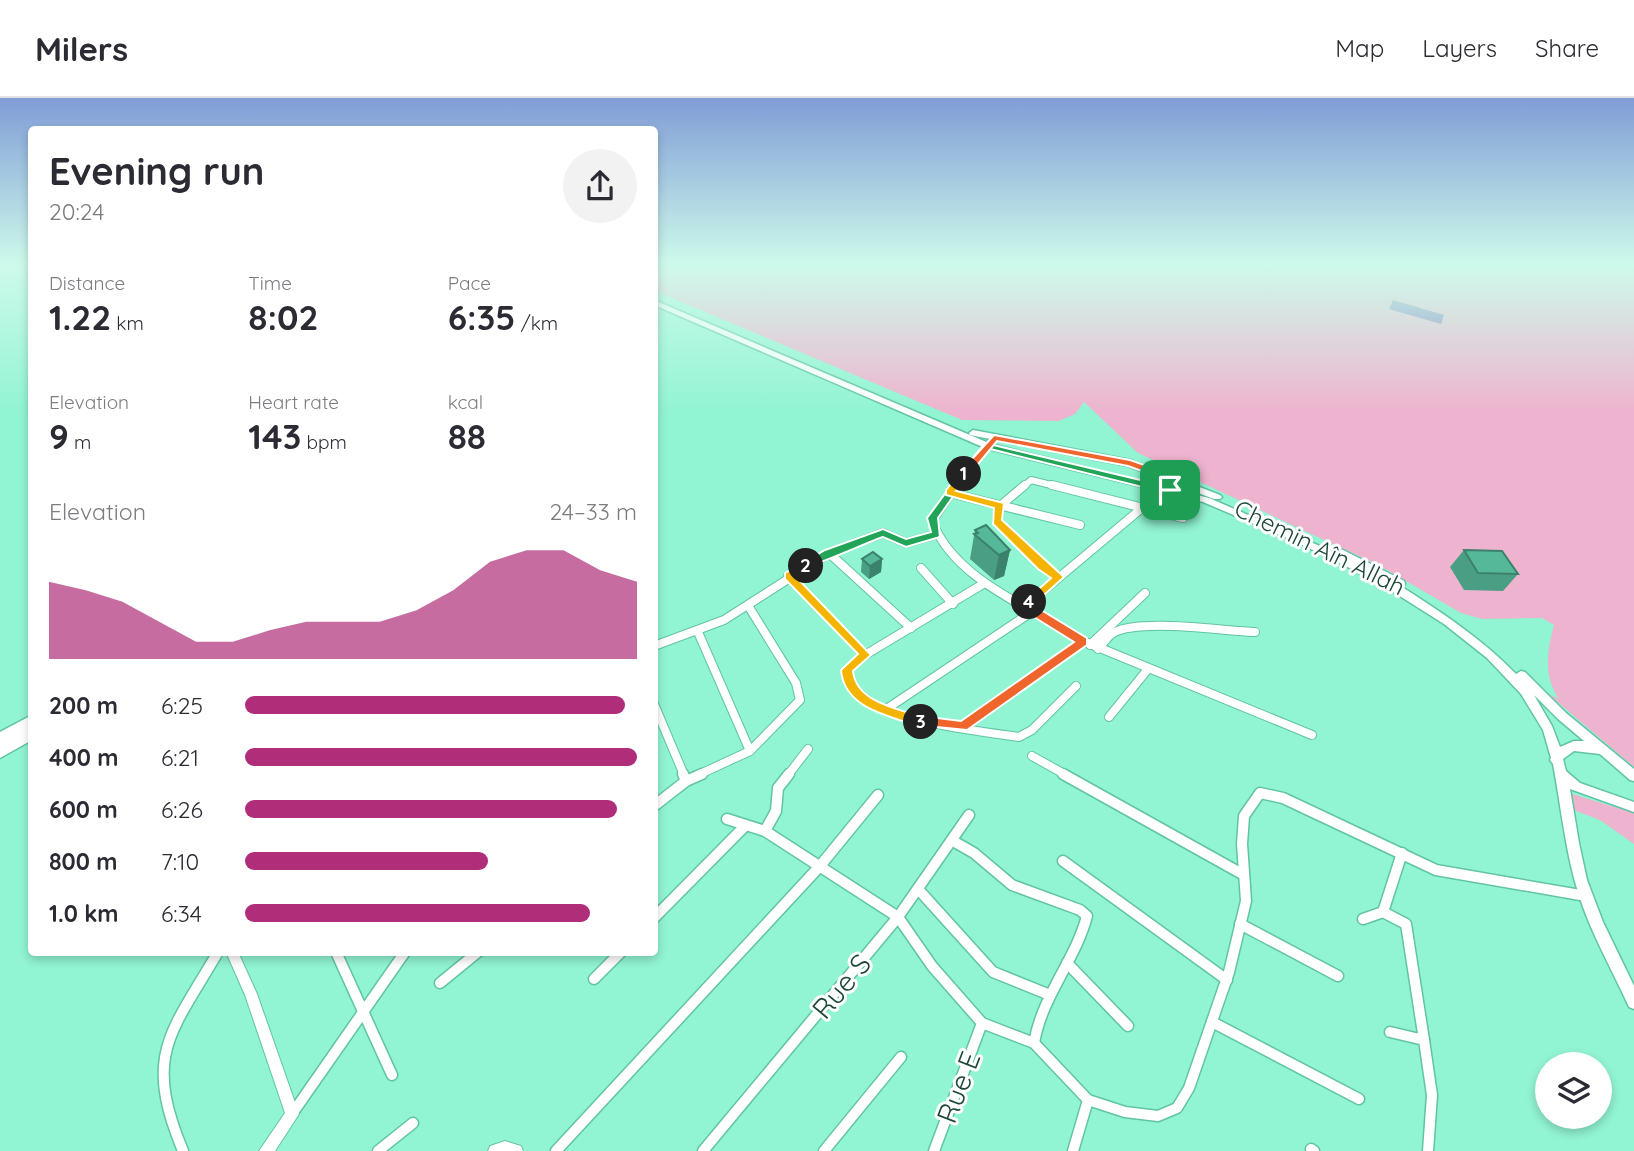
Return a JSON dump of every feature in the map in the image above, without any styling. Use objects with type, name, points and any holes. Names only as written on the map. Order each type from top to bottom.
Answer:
[{"type":"highway","points":[[0,739],[28,722]]},
{"type":"highway","points":[[0,752],[28,735]]},
{"type":"main road","name":"Chemin Aîn Allah","points":[[690,314],[991,442],[1206,499],[1318,547],[1408,596],[1477,640],[1519,681],[1549,730],[1586,897],[1634,1002]]},
{"type":"main road","name":"Chemin Aîn Allah","points":[[991,442],[1099,455],[1173,478],[1345,554],[1427,601],[1529,683],[1634,776]]},
{"type":"main road","points":[[1170,490],[1173,478]]},
{"type":"main road","points":[[1604,752],[1582,745],[1571,746],[1557,766],[1577,787],[1634,807]]},
{"type":"main road","points":[[1562,792],[1577,787]]},
{"type":"street","points":[[991,442],[932,518],[937,534],[983,584],[1091,645],[1312,735]]},
{"type":"street","points":[[1058,577],[1042,566],[997,521],[1000,506],[1031,480],[1183,518]]},
{"type":"street","points":[[950,492],[1080,525]]},
{"type":"street","points":[[885,710],[1029,608],[1058,577],[1142,508]]},
{"type":"street","points":[[658,645],[698,632],[748,607],[789,576],[829,553],[883,533],[906,543],[937,534]]},
{"type":"street","points":[[829,553],[911,628]]},
{"type":"street","points":[[921,568],[953,604]]},
{"type":"street","points":[[789,576],[865,655]]},
{"type":"street","points":[[983,584],[865,655],[847,670],[846,675],[863,700],[923,722],[1019,737],[1032,730],[1076,686]]},
{"type":"street","points":[[1091,645],[1145,593]]},
{"type":"street","points":[[658,803],[687,781],[750,751],[800,700],[796,683],[748,607]]},
{"type":"street","points":[[962,727],[1116,631],[1155,628],[1255,632]]},
{"type":"street","points":[[698,632],[750,751]]},
{"type":"street","points":[[1109,717],[1148,669]]},
{"type":"street","points":[[658,713],[687,781]]},
{"type":"street","points":[[765,831],[776,811],[778,788],[808,749]]},
{"type":"street","points":[[1032,756],[1244,875]]},
{"type":"street","points":[[727,819],[765,831],[898,917],[932,966],[982,1023],[1034,1043],[1088,1100],[1144,1116],[1158,1116],[1177,1108],[1189,1087],[1227,980],[1246,898],[1242,822],[1260,793],[1283,798],[1455,875],[1586,897]]},
{"type":"street","points":[[556,1151],[820,866],[878,795]]},
{"type":"street","name":"Rue S","points":[[703,1151],[898,917],[969,815]]},
{"type":"street","points":[[658,914],[745,826]]},
{"type":"street","points":[[953,841],[974,853],[1012,885],[1084,913],[1086,920],[1067,963],[1035,1023],[1034,1043]]},
{"type":"street","points":[[1383,912],[1402,853]]},
{"type":"street","points":[[1063,861],[1227,980]]},
{"type":"street","points":[[918,889],[993,972],[1050,995]]},
{"type":"street","points":[[1363,919],[1383,912],[1406,923],[1432,1095],[1428,1151]]},
{"type":"street","points":[[1240,924],[1338,976]]},
{"type":"street","points":[[183,1151],[166,1098],[162,1072],[164,1055],[176,1026],[216,956]]},
{"type":"street","points":[[234,956],[251,994],[292,1114]]},
{"type":"street","points":[[338,956],[392,1075]]},
{"type":"street","points":[[266,1151],[402,956]]},
{"type":"street","points":[[440,984],[473,956]]},
{"type":"street","points":[[594,979],[617,956]]},
{"type":"street","points":[[1067,963],[1128,1026]]},
{"type":"street","points":[[1212,1022],[1359,1099]]},
{"type":"street","name":"Rue E","points":[[934,1151],[982,1023]]},
{"type":"street","points":[[1390,1032],[1424,1040]]},
{"type":"street","points":[[824,1151],[901,1057]]},
{"type":"street","points":[[1073,1151],[1088,1100]]},
{"type":"street","points":[[378,1151],[413,1123]]},
{"type":"street","points":[[495,1151],[505,1148],[516,1151]]},
{"type":"shaded area","points":[[710,314],[1634,314],[1634,767],[1548,694],[1559,699],[1550,681],[1548,663],[1554,625],[1542,618],[1482,619],[1461,613],[1380,566],[1138,453],[1084,402],[1075,414],[1059,421],[962,420]]},
{"type":"shaded area","points":[[1407,314],[1441,314],[1444,315],[1441,324]]},
{"type":"shaded area","points":[[1569,793],[1634,813],[1634,844],[1600,820],[1571,809]]},
{"type":"building","points":[[986,525],[1010,550],[999,555],[974,534],[978,533],[975,530]]},
{"type":"building","points":[[1464,550],[1502,551],[1518,574],[1478,573]]},
{"type":"building","points":[[873,552],[882,559],[870,566],[862,559]]},
{"type":"route","points":[[1170,490],[988,446],[950,492],[932,518],[937,534],[906,543],[883,533],[829,553],[789,576],[865,655],[847,670],[846,675],[848,682],[863,700],[923,722],[962,727],[1083,641],[1025,606],[1058,577],[1042,566],[997,521],[996,515],[1000,506],[950,492],[994,438],[1084,452],[1130,463],[1173,478],[1170,490]]}]
